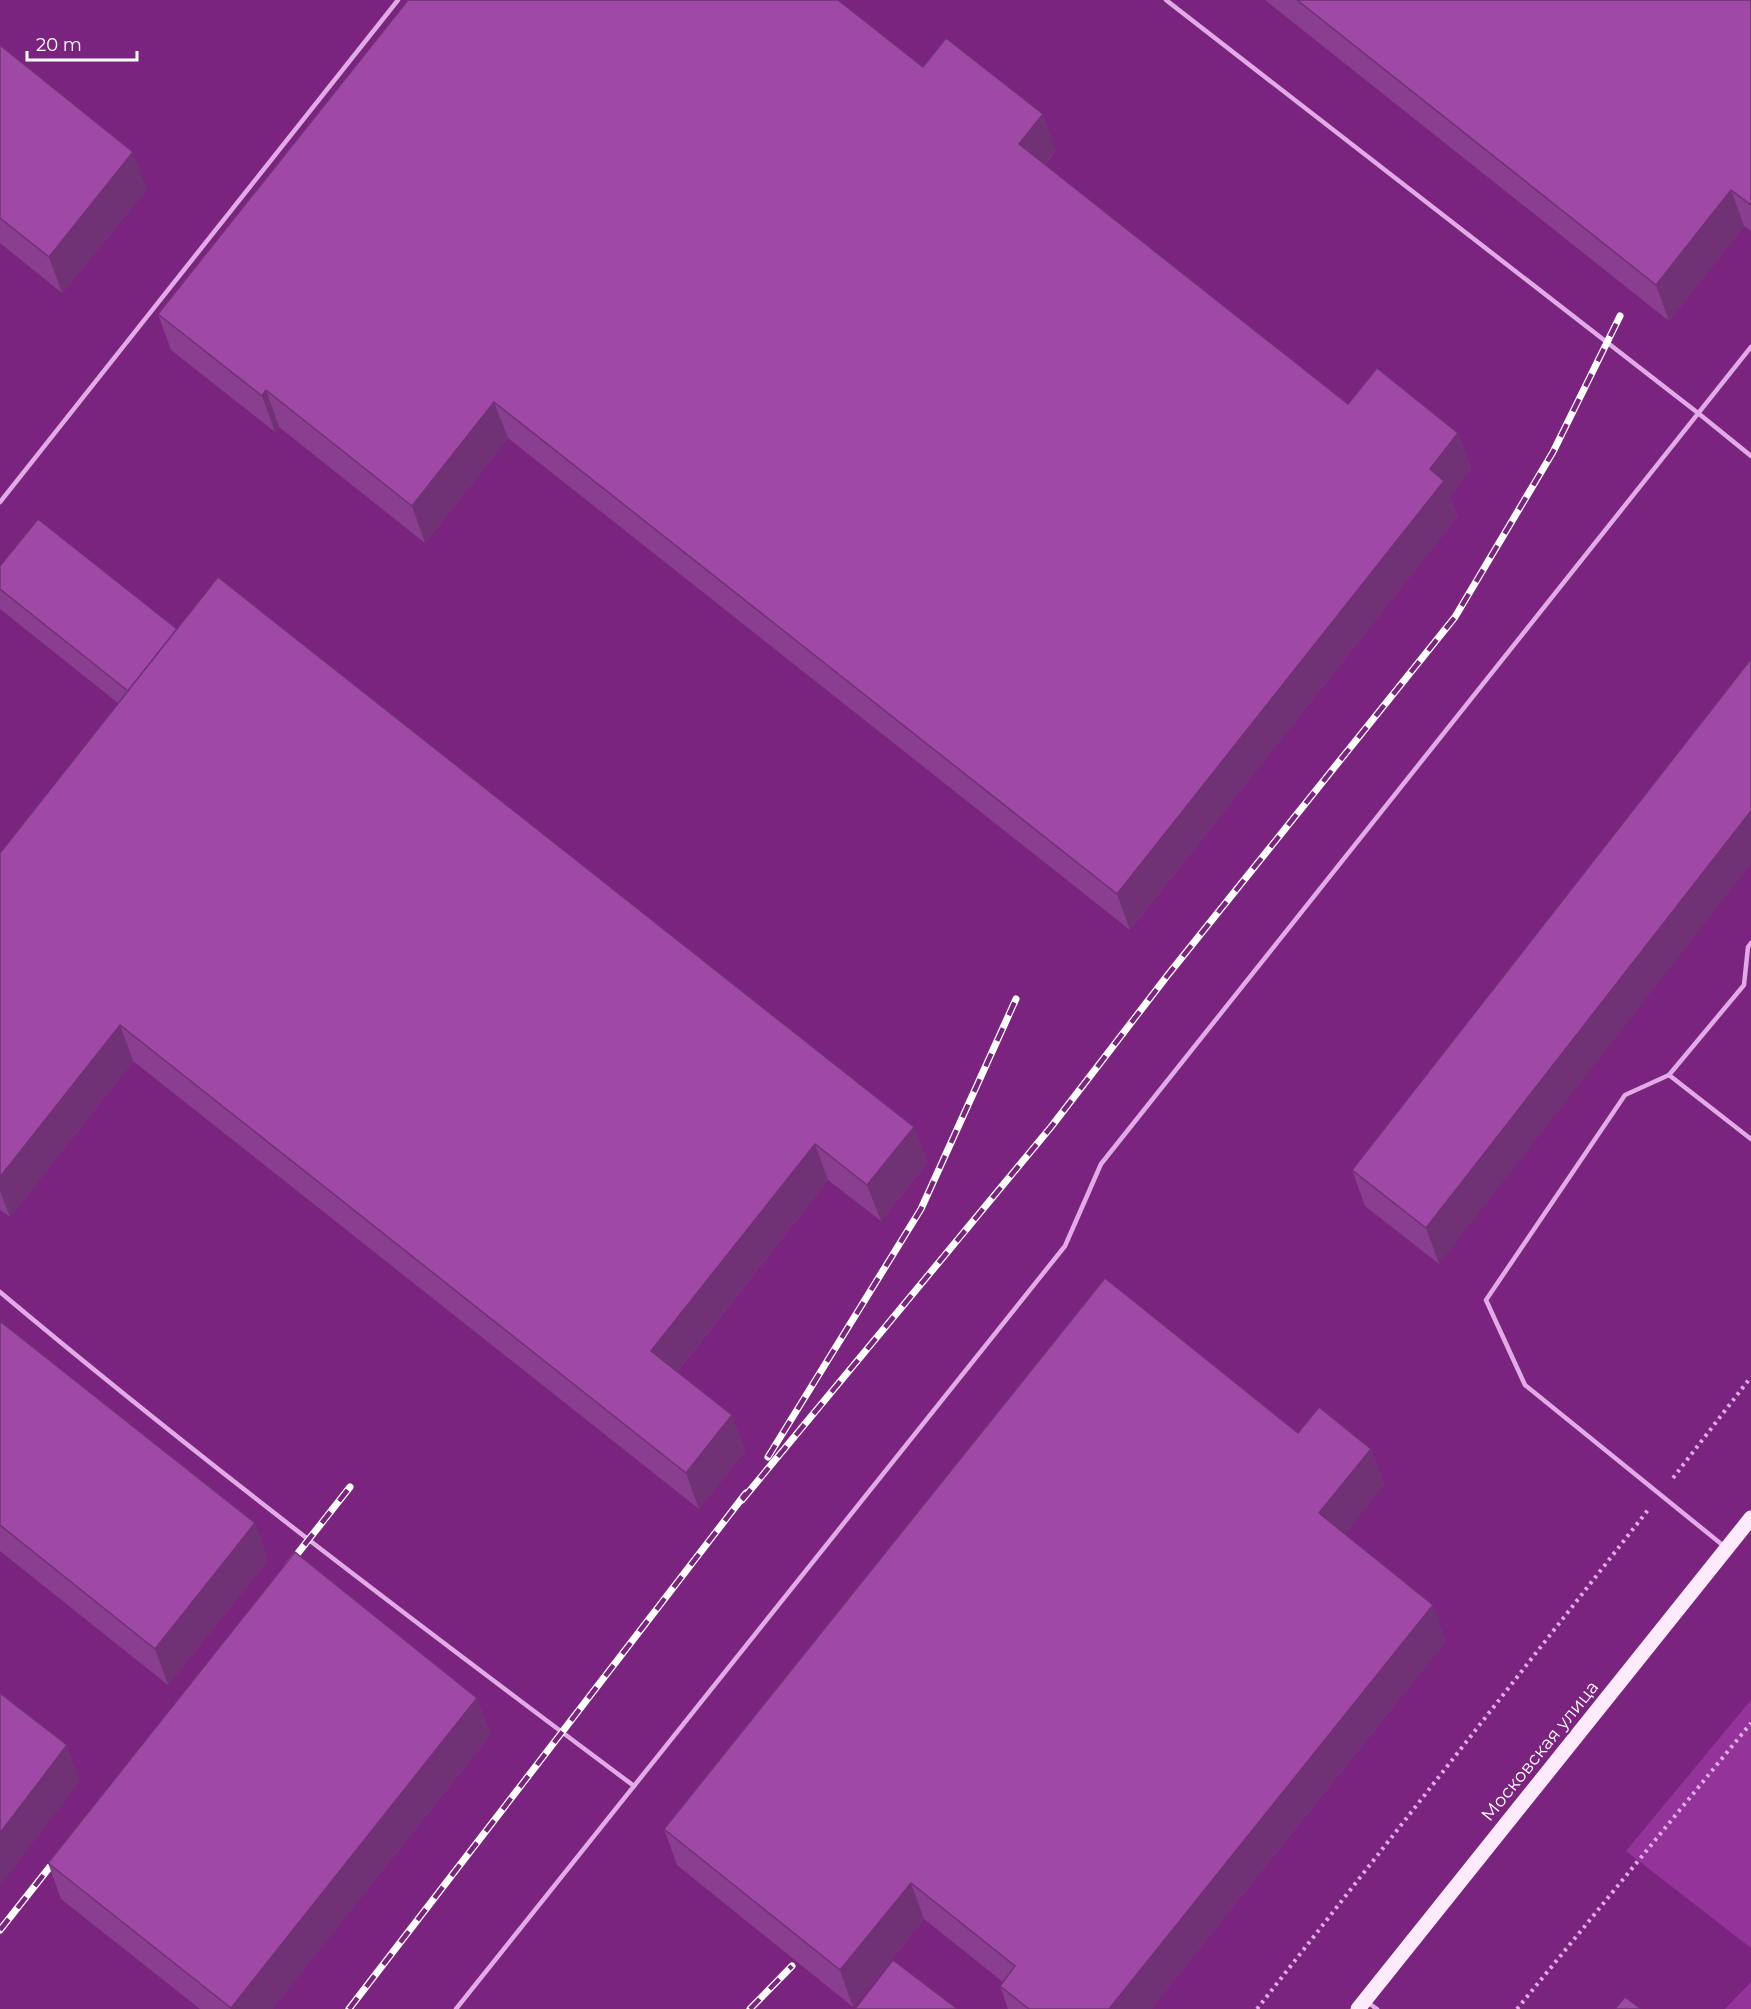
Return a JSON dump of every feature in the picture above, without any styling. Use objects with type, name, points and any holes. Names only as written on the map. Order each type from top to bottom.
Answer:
[{"type":"main road","name":"Московская улица","points":[[1367,2006],[1751,1518]]},
{"type":"lane","points":[[0,502],[398,0]]},
{"type":"lane","points":[[1166,0],[1751,456]]},
{"type":"lane","points":[[456,2009],[1065,1246],[1101,1164],[1751,347]]},
{"type":"lane","points":[[1727,1549],[1525,1385],[1486,1300],[1625,1095],[1669,1075],[1744,985],[1748,947],[1751,943]]},
{"type":"lane","points":[[1744,985],[1751,990]]},
{"type":"lane","points":[[1669,1075],[1751,1139]]},
{"type":"lane","points":[[0,1292],[80,1359],[309,1540],[634,1785]]},
{"type":"path","points":[[1257,2009],[1751,1377]]},
{"type":"path","points":[[1517,2009],[1751,1723]]},
{"type":"shaded area","points":[[1751,1700],[1751,1948],[1626,1851]]},
{"type":"shaded area","points":[[1751,1982],[1751,2009],[1725,2009]]},
{"type":"building","points":[[408,0],[838,0],[923,67],[946,38],[1043,114],[1019,144],[1348,404],[1377,368],[1458,433],[1430,469],[1444,481],[1117,894],[494,402],[412,506],[266,390],[262,396],[158,314]]},
{"type":"building","points":[[1297,0],[1751,0],[1751,205],[1731,190],[1656,285]]},
{"type":"building","points":[[0,45],[133,152],[49,257],[0,218]]},
{"type":"building","points":[[38,519],[177,629],[128,691],[0,589],[0,566]]},
{"type":"building","points":[[218,577],[914,1127],[867,1185],[815,1144],[651,1351],[732,1415],[686,1473],[120,1025],[0,1177],[0,853]]},
{"type":"building","points":[[1751,659],[1751,811],[1426,1228],[1352,1170]]},
{"type":"building","points":[[1105,1278],[1298,1433],[1319,1407],[1371,1449],[1319,1513],[1433,1605],[1109,2009],[1029,2009],[1000,1986],[1015,1966],[911,1883],[840,1970],[664,1829]]},
{"type":"building","points":[[0,1321],[255,1523],[155,1649],[0,1525]]},
{"type":"building","points":[[295,1552],[477,1698],[231,2008],[48,1863]]},
{"type":"building","points":[[0,1693],[67,1745],[0,1833]]},
{"type":"building","points":[[893,1960],[956,2008],[855,2009]]},
{"type":"building","points":[[1625,1997],[1641,2009],[1615,2009]]},
{"type":"railway","points":[[742,1500],[1051,1127],[1167,976],[1455,617],[1553,452],[1620,316]]},
{"type":"railway","points":[[768,1457],[921,1209],[1016,999]]},
{"type":"railway","points":[[287,1567],[350,1487]]},
{"type":"railway","points":[[349,2009],[746,1493]]},
{"type":"railway","points":[[0,1930],[60,1854]]},
{"type":"railway","points":[[750,2009],[792,1966]]}]
